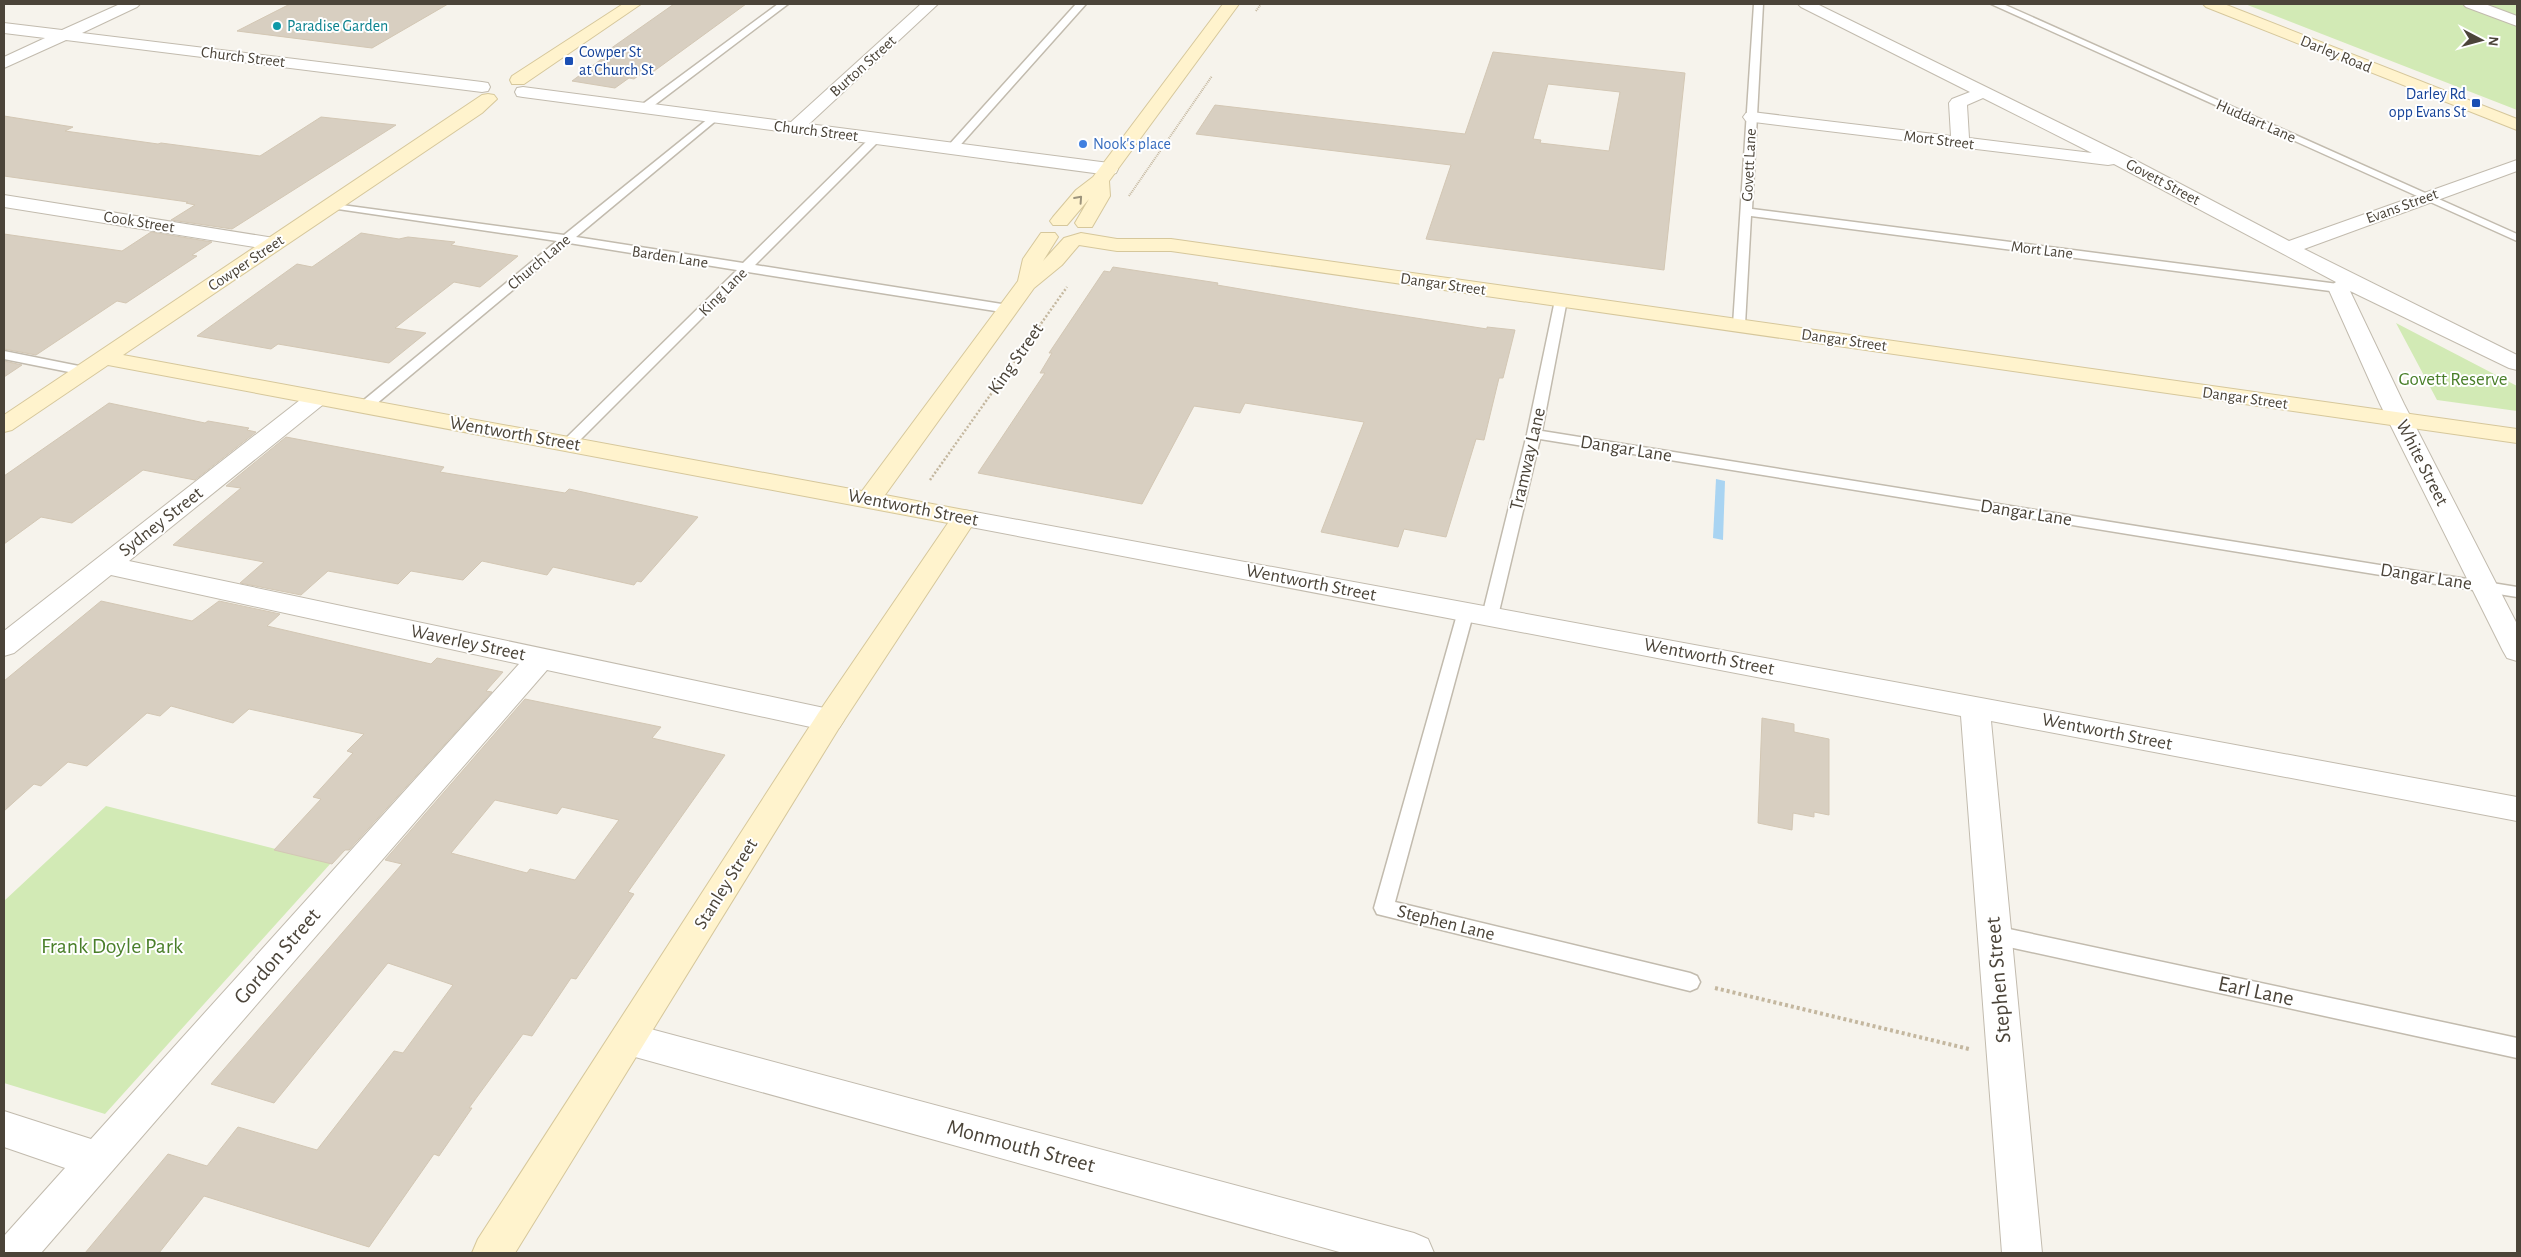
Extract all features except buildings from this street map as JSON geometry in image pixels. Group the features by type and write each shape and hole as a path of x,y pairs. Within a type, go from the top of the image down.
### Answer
{"street":[{"path":"4,63 132,4"},
{"path":"495,96 511,83 633,4"},
{"name":"Burton Street","path":"795,128 930,4"},
{"name":"King Street","path":"1027,284 1033,259 1048,237 1046,230 1060,221 1083,194 1105,175 1231,4"},
{"name":"Govett Street","path":"1806,4 2127,163 2287,248 2345,285 2517,362"},
{"name":"Darley Road","path":"2211,4 2517,125"},
{"path":"2471,4 2517,21"},
{"name":"Church Street","path":"4,28 65,34 495,96"},
{"path":"495,96 511,83"},
{"name":"Church Street","path":"511,83 644,108 952,148 1105,175"},
{"path":"1960,143 1958,103 1983,92"},
{"name":"Cowper Street","path":"4,425 495,96"},
{"name":"Mort Street","path":"1752,117 2127,163"},
{"name":"Evans Street","path":"2287,248 2517,165"},
{"name":"King Street","path":"868,499 1027,284 1055,261 1082,233 1100,196 1105,175"},
{"name":"Cook Street","path":"4,201 274,244"},
{"path":"1048,237 1058,241 1082,233 1074,220 1060,221"},
{"name":"Dangar Street","path":"1082,233 1117,245 1171,245 2517,436"},
{"name":"White Street","path":"2345,285 2400,420 2517,651"},
{"name":"Wentworth Street","path":"104,358 868,499 2517,809"},
{"name":"Sydney Street","path":"4,646 317,398"},
{"name":"Stanley Street","path":"492,1253 829,720 964,518"},
{"name":"Waverley Street","path":"106,565 829,720"},
{"name":"Gordon Street","path":"15,1253 540,659"},
{"name":"Stephen Street","path":"1976,707 2022,1253"},
{"name":"Monmouth Street","path":"628,1039 1414,1253"},
{"path":"4,1129 98,1160"}],"lane":[{"path":"644,108 782,4"},
{"path":"952,148 1080,4"},
{"name":"Govett Lane","path":"1739,325 1758,4"},
{"name":"Huddart Lane","path":"1996,4 2517,238"},
{"name":"Church Lane","path":"364,407 714,117"},
{"name":"King Lane","path":"568,444 875,139"},
{"name":"Barden Lane","path":"331,206 566,239 1008,310"},
{"name":"Mort Lane","path":"1746,212 2345,285"},
{"name":"Tramway Lane","path":"1478,614 1534,434 1560,300"},
{"path":"4,355 84,371"},
{"name":"Dangar Lane","path":"1534,434 2517,592"},
{"name":"Stephen Lane","path":"1478,614 1384,908 1690,982"},
{"name":"Earl Lane","path":"1995,935 2517,1048"}],"path":[{"path":"1256,12 1261,4"},
{"path":"1127,199 1213,74"},
{"name":"King Street","path":"930,480 1070,282"},
{"path":"1690,982 2005,1058"}],"green space":[{"path":"2245,4 2517,4 2517,110"},
{"name":"Govett Reserve","path":"2396,323 2517,386 2517,411 2437,400"},
{"name":"Frank Doyle Park","path":"106,806 331,863 105,1114 4,1083 4,901"}],"water":[{"path":"1716,479 1725,481 1723,540 1713,538"}],"place":[{"name":"Paradise Garden","path":"277,26"},
{"name":"Cowper St at Church St","path":"569,61"},
{"name":"Darley Rd opp Evans St","path":"2476,103"},
{"name":"Nook's place","path":"1083,144"}]}
